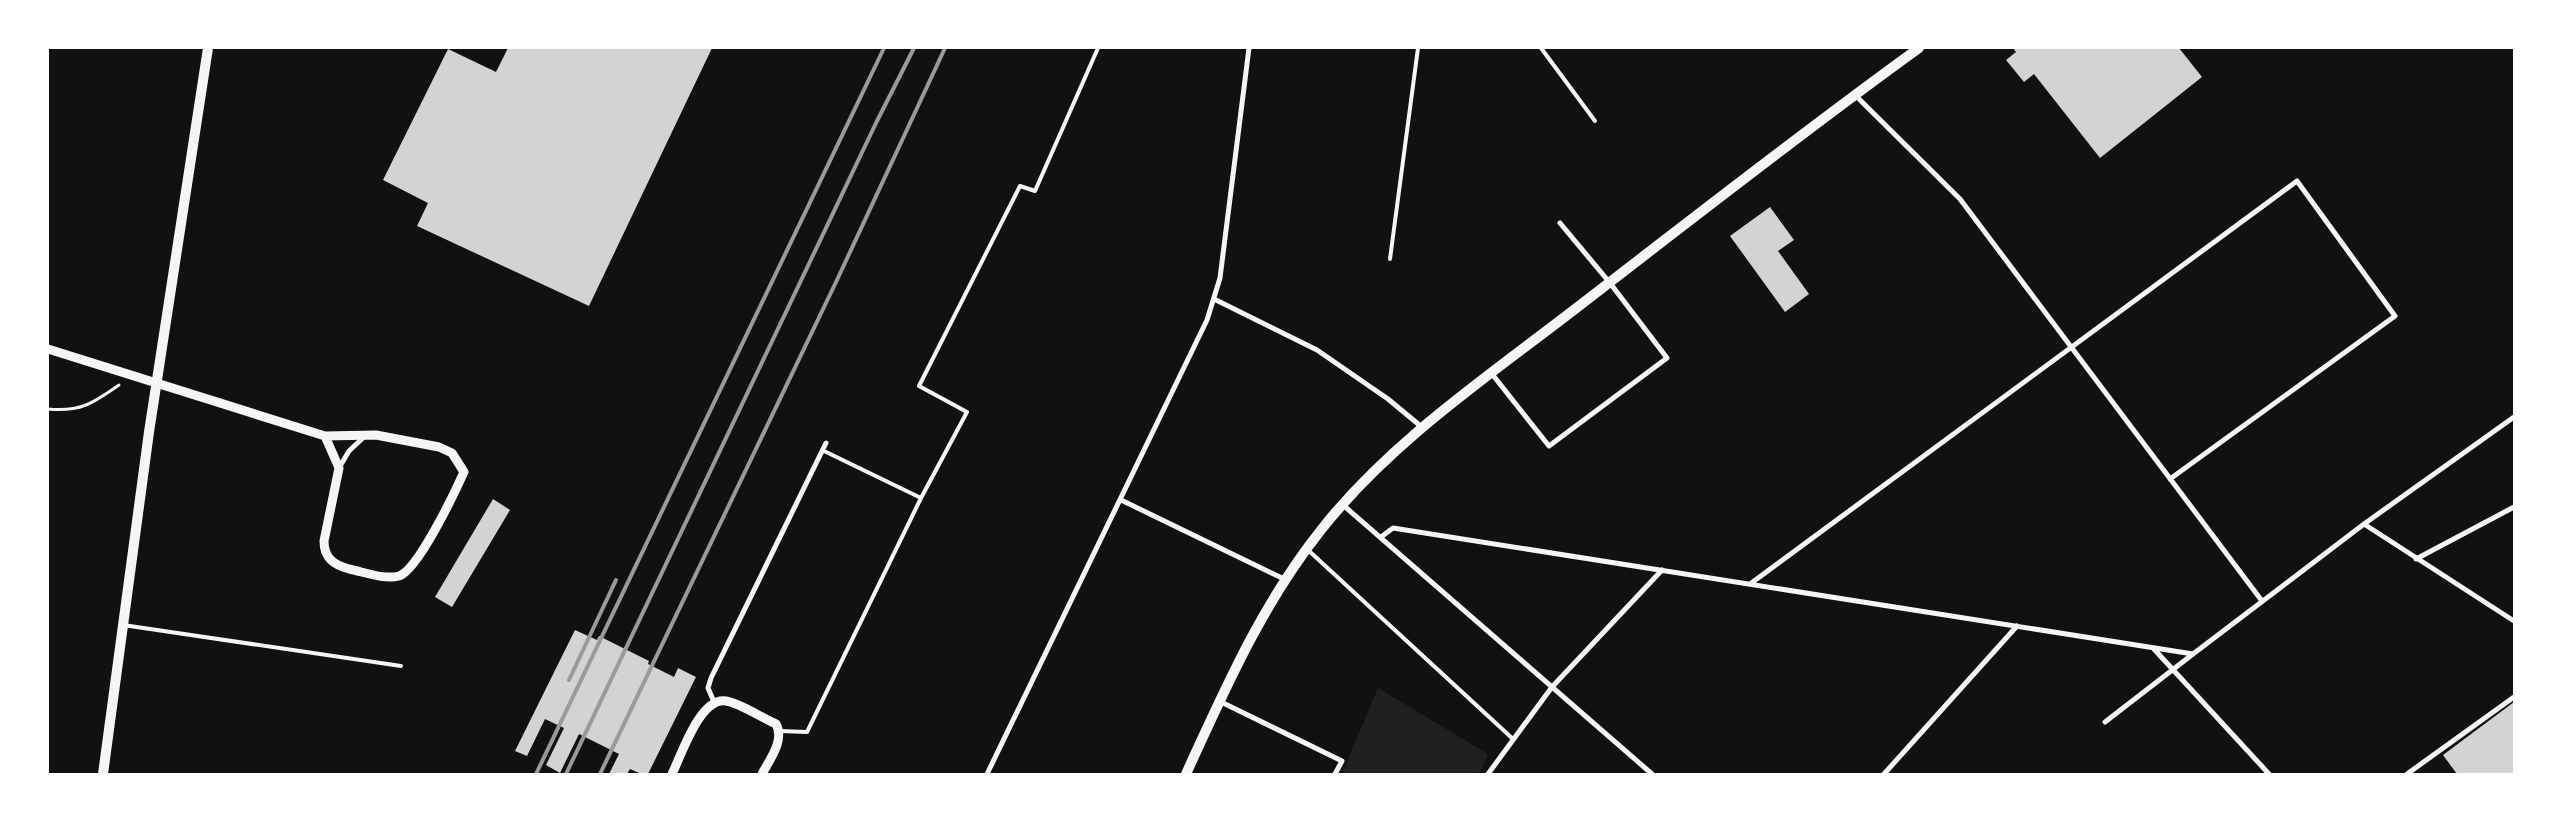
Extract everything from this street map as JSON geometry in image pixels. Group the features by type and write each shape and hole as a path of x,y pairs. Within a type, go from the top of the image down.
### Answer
{"main road":[{"path":"103,774 157,384 208,48"},
{"path":"1186,774 1219,701 1256,628 1284,579 1342,504 1423,428 1854,95 1920,48"}],"street":[{"path":"987,774 1207,320 1220,278 1250,48"},
{"path":"1854,95 1960,198 2262,601"},
{"path":"1750,584 2070,346 2297,181 2395,316 2170,479"},
{"path":"1492,374 1549,446 1667,358 1610,282 1560,223"},
{"path":"1214,299 1317,350 1388,399 1423,428"},
{"path":"48,349 325,436 365,435 376,435 439,447 452,453 464,472 448,506 410,569 398,576 377,576 341,567 330,560 324,550 324,541 339,468 349,451 365,435"},
{"path":"2105,722 2364,524 2514,417"},
{"path":"325,436 339,468"},
{"path":"714,702 708,688 711,678 826,443"},
{"path":"1121,500 1284,579"},
{"path":"1342,504 1652,774"},
{"path":"2416,559 2514,507"},
{"path":"2364,524 2514,621"},
{"path":"1381,537 1394,528 2193,654"},
{"path":"1488,774 1552,687 1662,570"},
{"path":"1884,774 2017,626"},
{"path":"2152,647 2269,774"},
{"path":"2407,774 2514,698"},
{"path":"672,774 702,711 714,702 727,701 776,724 780,731 779,740 762,774"},
{"path":"1219,701 1342,761 1335,774"}],"lane":[{"path":"780,731 807,732 921,498 967,412 920,386 1020,186 1035,191 1098,48"},
{"path":"1390,259 1418,48"},
{"path":"1541,48 1595,121"},
{"path":"822,450 921,498"},
{"path":"1306,549 1513,739"},
{"path":"123,625 401,666"}],"path":[{"path":"48,409 71,411 100,398 131,375"}],"shaded area":[{"path":"1378,688 1488,754 1479,774 1342,774"}],"building":[{"path":"508,48 712,48 589,306 417,226 428,203 383,180 448,49 496,72"},
{"path":"2013,48 2179,48 2202,77 2100,158 2034,74 2024,82 2006,60 2016,52"},
{"path":"1770,207 1794,240 1778,251 1809,294 1785,312 1730,236"},
{"path":"493,499 510,510 452,607 435,597"},
{"path":"575,630 597,640 599,636 649,661 648,664 674,677 678,668 696,677 648,774 641,774 630,769 627,774 609,774 619,754 579,734 560,773 546,765 564,728 545,719 527,756 515,751"},
{"path":"2514,702 2514,774 2457,774 2443,755"}],"railway":[{"path":"536,774 884,48"},
{"path":"566,774 876,123 914,48"},
{"path":"600,774 837,280 945,48"},
{"path":"569,680 616,580"}]}
